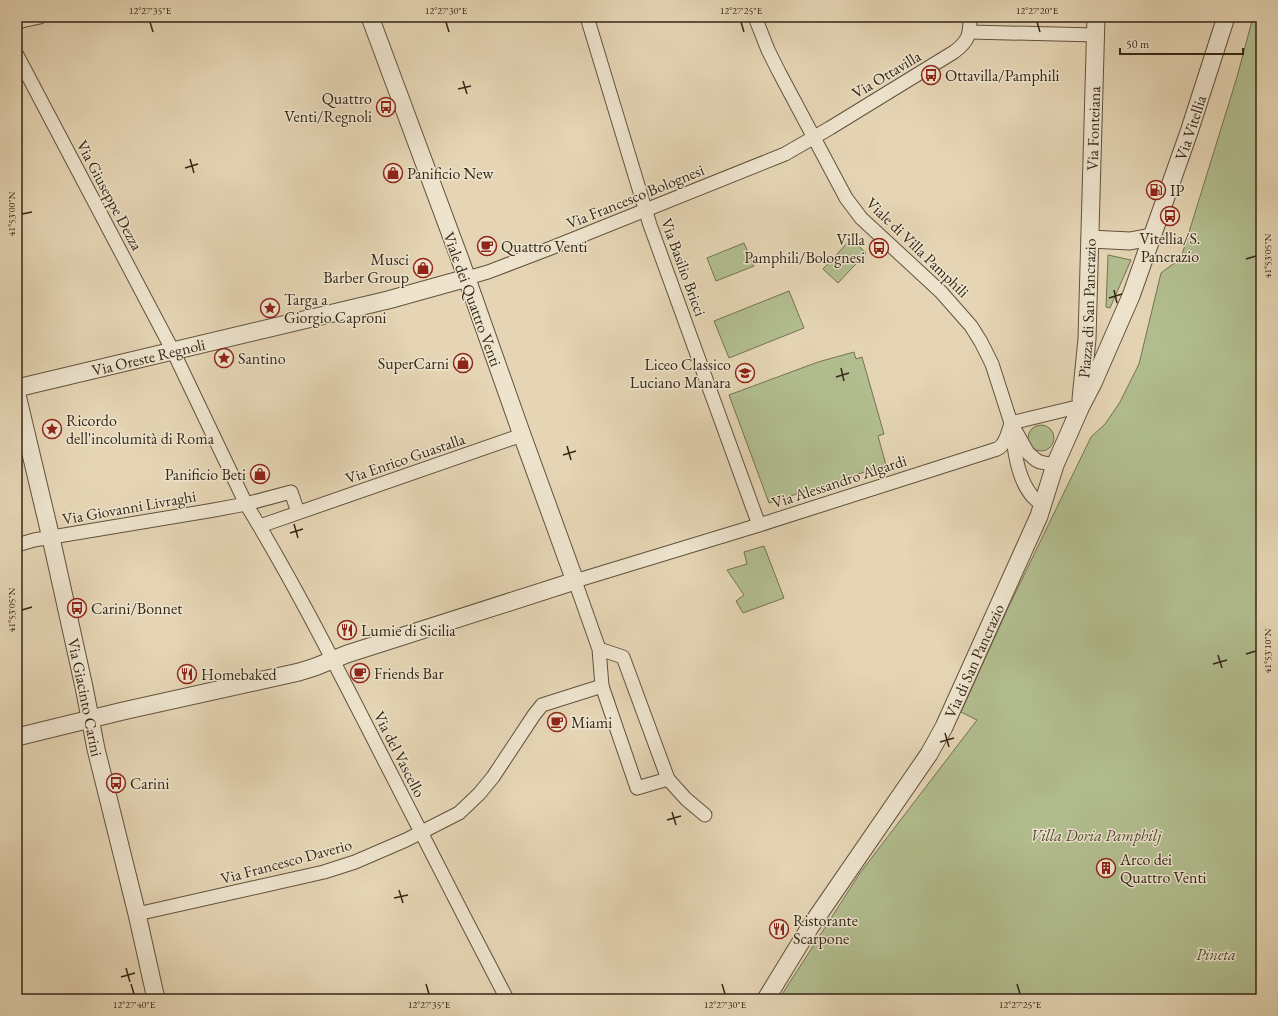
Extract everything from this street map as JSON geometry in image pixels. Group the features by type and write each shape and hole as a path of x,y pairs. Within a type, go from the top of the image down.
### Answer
{"street":[{"path":"17,22 40,17"},
{"name":"Viale dei Quattro Venti","path":"370,17 467,278 575,581"},
{"name":"Via Basilio Bricci","path":"587,17 646,211 759,525"},
{"name":"Viale di Villa Pamphili","path":"755,17 778,72 846,198 861,218 941,292 971,326 992,364 1011,423 1024,446 1033,459 1055,465"},
{"path":"970,17 970,32 1096,35"},
{"name":"Via Fonteiana","path":"1090,239 1096,17"},
{"name":"Via Vitellia","path":"1151,237 1189,132 1226,17"},
{"name":"Via Ottavilla","path":"814,138 954,52 964,44 970,32"},
{"name":"Via Giuseppe Dezza","path":"17,55 174,351"},
{"name":"Via Francesco Bolognesi","path":"467,278 488,272 646,211 785,154 814,138"},
{"name":"Piazza di San Pancrazio","path":"1151,237 1131,296 1093,383 1081,406 1086,339 1090,239 1130,241 1151,237"},
{"name":"Via Oreste Regnoli","path":"17,388 388,300 467,278"},
{"path":"174,351 246,504"},
{"name":"Via Giacinto Carini","path":"17,396 90,719 156,999"},
{"path":"1043,505 1033,498 1024,483 1018,463 1011,423 1081,406"},
{"name":"Via di San Pancrazio","path":"766,999 810,927 936,742 995,615 1043,505 1055,465 1081,406"},
{"name":"Via Alessandro Algardi","path":"575,581 759,525 1000,448 1004,442 1011,423"},
{"name":"Via Enrico Guastalla","path":"260,526 522,435"},
{"name":"Via Giovanni Livraghi","path":"17,545 34,540 246,504 291,492 298,512"},
{"name":"Via del Vascello","path":"246,504 260,526 333,660 507,999"},
{"path":"17,737 299,672 575,581 598,649 602,686 637,788 668,779"},
{"path":"598,649 623,657 668,779 686,799 705,815"},
{"name":"Via Francesco Daverio","path":"137,914 324,872 355,862 421,833 449,819 468,805 483,790 542,705 602,686"}],"green space":[{"name":"Villa Doria Pamphilj","path":"1253,17 1261,17 1261,999 779,999 860,873 977,720 961,712 1008,608 1091,437 1105,424 1120,402 1139,364 1161,273 1181,258 1237,77"},
{"path":"851,239 866,253 838,283 823,269"},
{"path":"744,243 754,266 716,281 707,258"},
{"path":"1108,255 1131,260 1110,308 1106,307"},
{"path":"789,291 804,328 729,358 714,321"},
{"path":"854,352 856,359 862,357 884,434 878,436 886,465 769,503 729,395 818,362"},
{"path":"1041,425 1050,429 1054,438 1050,447 1041,451 1032,447 1028,438 1032,429"},
{"path":"764,546 784,598 743,613 736,601 744,595 727,570 747,564 744,552"}],"place":[{"name":"Ottavilla/Pamphili","path":"931,75"},
{"name":"Quattro Venti/Regnoli","path":"386,107"},
{"name":"Panificio New","path":"393,173"},
{"name":"IP","path":"1156,190"},
{"name":"Vitellia/S. Pancrazio","path":"1170,216"},
{"name":"Quattro Venti","path":"487,246"},
{"name":"Villa Pamphili/Bolognesi","path":"879,248"},
{"name":"Musci Barber Group","path":"423,268"},
{"name":"Targa a Giorgio Caproni","path":"270,308"},
{"name":"Santino","path":"224,358"},
{"name":"SuperCarni","path":"463,363"},
{"name":"Liceo Classico Luciano Manara","path":"745,373"},
{"name":"Ricordo dell'incolumità di Roma","path":"52,429"},
{"name":"Panificio Beti","path":"260,474"},
{"name":"Carini/Bonnet","path":"77,608"},
{"name":"Lumie di Sicilia","path":"347,630"},
{"name":"Friends Bar","path":"360,673"},
{"name":"Homebaked","path":"187,674"},
{"name":"Miami","path":"557,722"},
{"name":"Carini","path":"116,783"},
{"name":"Arco dei Quattro Venti","path":"1106,868"},
{"name":"Ristorante Scarpone","path":"779,929"}],"park label":[{"name":"Pineta","path":"1216,954"}]}
